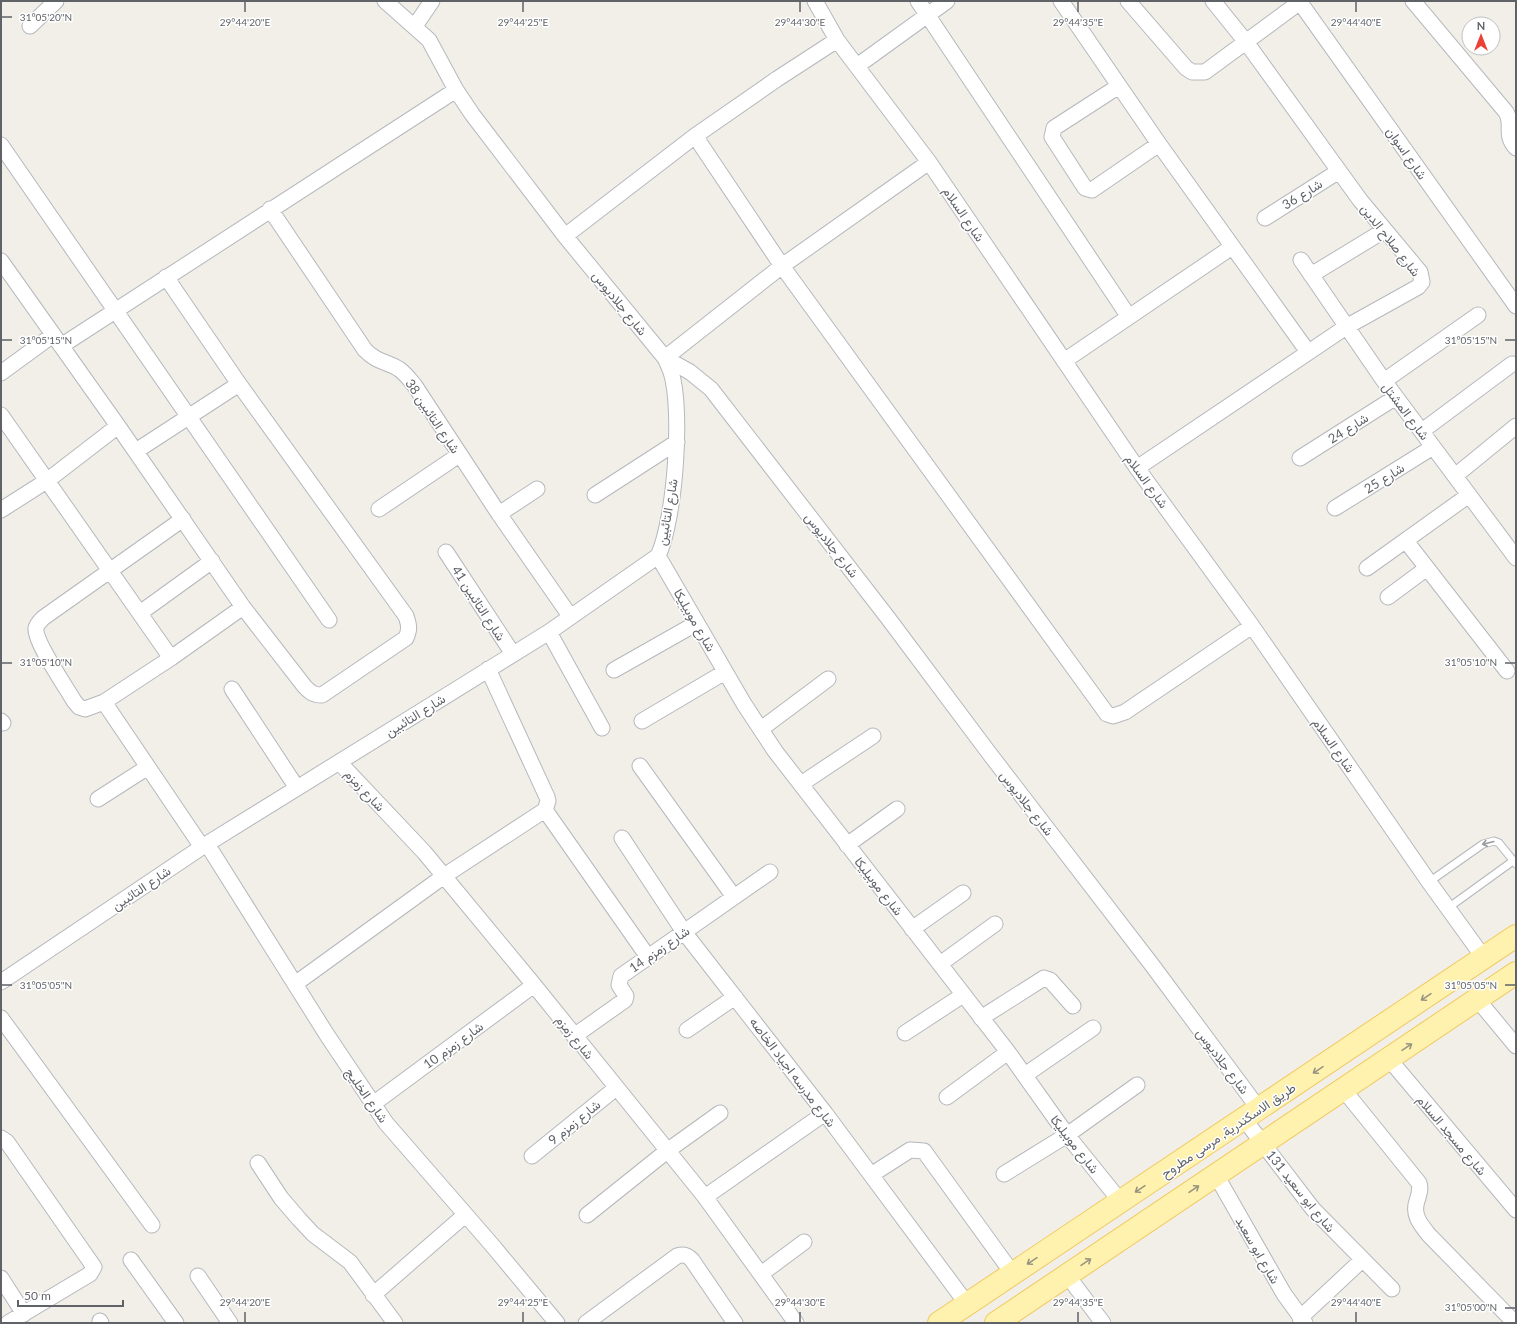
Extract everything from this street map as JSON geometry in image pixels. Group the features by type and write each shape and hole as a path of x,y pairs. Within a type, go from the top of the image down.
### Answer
{"main road":[{"name":"طريق الاسكندرية, مرسى مطروح","path":"939,1323 1516,936"},
{"path":"996,1323 1516,973"},
{"path":"1289,1089 1306,1114"}],"street":[{"path":"30,26 56,1"},
{"name":"شارع جلاديوس","path":"386,1 429,40 456,90 472,114 565,236 665,358 690,372 711,389 1152,965 1252,1114"},
{"path":"415,26 432,1"},
{"name":"شارع السلام","path":"815,1 837,40 929,162 1137,468 1252,626 1429,882 1484,958"},
{"path":"918,1 1129,317"},
{"path":"857,66 946,1"},
{"path":"1061,1 1159,144 1308,352"},
{"path":"1128,1 1181,64 1192,72 1204,72 1299,2"},
{"name":"شارع صلاح الدين","path":"1137,468 1346,327 1418,287 1422,282 1420,272 1339,171 1246,42 1213,1"},
{"path":"1413,1 1512,114 1508,136 1510,142 1516,148"},
{"name":"شارع اسوان","path":"1299,2 1516,306"},
{"path":"565,236 695,136 777,78 837,40"},
{"path":"1119,86 1054,128 1051,132 1052,137 1085,188 1092,190 1159,144"},
{"path":"1,372 114,310 456,90"},
{"path":"695,136 782,266 1107,714 1113,716 1125,712 1252,626"},
{"path":"1,145 329,620"},
{"path":"665,358 782,266 929,162"},
{"name":"شارع 36","path":"1264,218 1339,171"},
{"name":"شارع التائبين 38","path":"270,209 365,350 379,362 398,368 406,375 499,514 570,616"},
{"path":"1311,275 1385,230"},
{"path":"1064,361 1232,247"},
{"name":"شارع المشتل","path":"1301,260 1384,381 1516,558"},
{"path":"1,261 136,451 243,607 310,693 316,695 329,691 406,638 409,631 409,625 406,616 239,384 166,277"},
{"path":"1384,381 1478,315"},
{"name":"شارع التائبين","path":"1,982 205,845 549,632 658,556 663,545 668,521 677,442 674,388 671,372 665,358"},
{"path":"1422,431 1512,364"},
{"path":"136,451 239,384"},
{"name":"شارع 24","path":"1300,458 1396,397"},
{"path":"1,415 48,480 171,658"},
{"path":"1,510 48,480 118,426"},
{"path":"1455,476 1516,426"},
{"path":"596,495 677,442"},
{"name":"شارع 25","path":"1335,508 1433,447"},
{"path":"379,509 459,455"},
{"path":"499,514 537,488"},
{"path":"1368,568 1469,495"},
{"path":"183,519 110,569 37,624 36,630 40,644 79,707 85,709 104,702 171,658 243,607"},
{"path":"1406,540 1507,671"},
{"name":"شارع التائبين 41","path":"446,552 512,654"},
{"name":"شارع موبيليكا","path":"658,556 725,672 761,729 847,845 1008,1052 1067,1135 1121,1202"},
{"path":"140,612 212,561"},
{"path":"1388,597 1427,568"},
{"path":"614,670 697,623"},
{"path":"549,632 602,728"},
{"path":"295,984 444,876 545,810 548,801 547,797 488,669"},
{"path":"642,720 725,672"},
{"path":"761,729 828,679"},
{"path":"232,689 297,788"},
{"name":"شارع الخليج","path":"104,702 148,768 205,845 327,1036 386,1123 519,1276 557,1323"},
{"path":"801,784 873,736"},
{"name":"شارع زمزم","path":"339,762 424,852 534,985 705,1197 796,1323"},
{"path":"640,766 734,897"},
{"path":"98,799 148,768"},
{"path":"545,810 648,957"},
{"path":"847,845 897,810"},
{"name":"شارع مدرسه اجياد الخاصه","path":"622,838 684,932 825,1113 967,1304"},
{"name":"شارع زمزم 14","path":"574,1036 624,1002 626,996 619,982 622,976 770,872"},
{"path":"912,929 963,893"},
{"path":"940,964 995,924"},
{"path":"982,1018 1044,978 1053,982 1073,1006"},
{"name":"شارع زمزم 10","path":"373,1104 534,985"},
{"path":"905,1033 964,995"},
{"path":"687,1030 735,997"},
{"path":"1477,999 1516,1046"},
{"path":"1,1018 152,1225"},
{"path":"1025,1075 1093,1028"},
{"path":"948,1097 1008,1052"},
{"name":"شارع مسجد السلام","path":"1389,1059 1516,1210"},
{"path":"1004,1174 1067,1135 1137,1085"},
{"name":"شارع زمزم 9","path":"532,1156 616,1088"},
{"path":"1343,1089 1419,1182 1420,1193 1415,1210 1418,1221 1429,1235 1515,1323"},
{"path":"587,1215 667,1151 720,1113"},
{"path":"705,1197 825,1113"},
{"name":"شارع ابو سعيد 131","path":"1252,1114 1263,1144 1313,1209 1392,1289"},
{"path":"1,1138 7,1142 94,1267 90,1274 8,1323"},
{"path":"871,1175 910,1150 924,1151 1013,1274"},
{"path":"258,1163 281,1198 299,1219 313,1234 350,1262 395,1323"},
{"name":"شارع ابو سعيد","path":"1216,1175 1253,1242 1284,1294 1302,1320"},
{"path":"373,1295 465,1215"},
{"path":"761,1274 804,1242"},
{"path":"586,1323 677,1256 682,1255 687,1256 692,1260 734,1323"},
{"path":"130,1260 176,1323"},
{"path":"1302,1320 1362,1260"},
{"path":"1067,1275 1103,1323"},
{"path":"198,1276 230,1323"},
{"path":"1,1278 24,1314"}],"lane":[{"path":"1429,882 1488,842 1499,843 1515,862 1448,908"}]}
